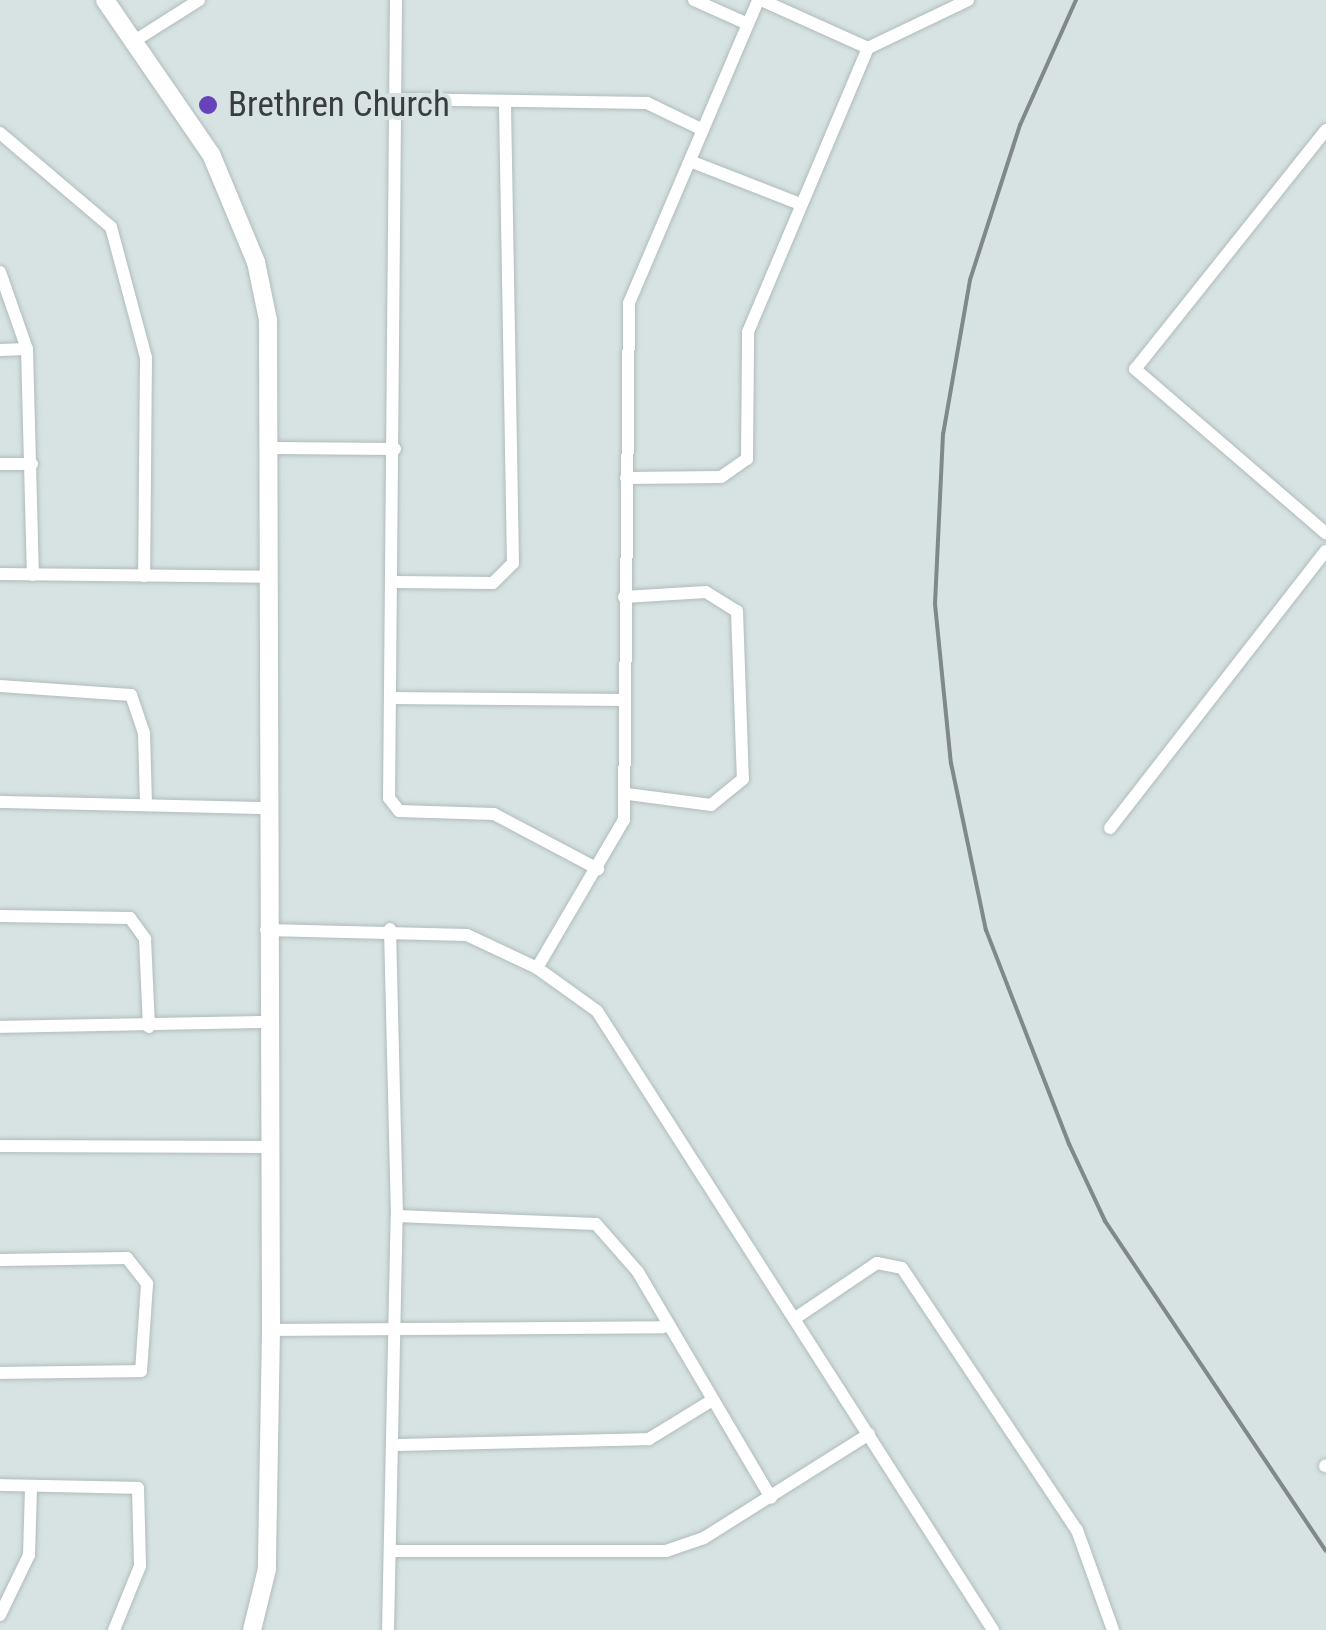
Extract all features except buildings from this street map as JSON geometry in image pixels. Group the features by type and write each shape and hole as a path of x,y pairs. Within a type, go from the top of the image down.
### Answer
{"street":[{"path":"105,0 139,38 211,154 256,262 268,320 273,448 265,808 271,1330 267,1569 252,1630"},
{"path":"139,38 199,0"},
{"path":"396,0 395,810 494,814 598,869"},
{"path":"694,0 748,24"},
{"path":"538,968 598,869 627,794 623,700 628,303 759,0 868,48"},
{"path":"626,478 721,476 747,459 748,332 798,203 868,48 968,0"},
{"path":"394,99 647,103 703,130"},
{"path":"395,582 492,582 512,563 506,101"},
{"path":"1326,130 1135,369 1326,534"},
{"path":"0,133 111,227 146,358 144,576"},
{"path":"690,161 798,203"},
{"path":"0,272 27,349 33,575"},
{"path":"0,350 27,349"},
{"path":"273,448 395,449"},
{"path":"0,464 32,464"},
{"path":"1110,828 1326,551"},
{"path":"0,574 270,577"},
{"path":"624,597 706,592 737,610 743,778 711,806 627,794"},
{"path":"0,686 131,695 144,733 146,804"},
{"path":"394,698 623,700"},
{"path":"0,802 265,808"},
{"path":"0,916 130,918 144,940 149,1027"},
{"path":"266,930 390,929 467,935 538,968 597,1011 993,1630"},
{"path":"388,1630 395,1551 397,1216 390,929"},
{"path":"0,1027 268,1022"},
{"path":"0,1146 269,1146"},
{"path":"397,1216 584,1216 633,1266 663,1326 771,1498"},
{"path":"0,1260 127,1258 147,1284 145,1357 135,1374 0,1374"},
{"path":"794,1318 877,1263 902,1268 1078,1530 1113,1630"},
{"path":"271,1330 663,1326"},
{"path":"393,1446 649,1438 710,1401"},
{"path":"395,1551 666,1551 771,1498 869,1434"},
{"path":"0,1485 138,1488 140,1566 114,1630"},
{"path":"0,1615 29,1555 30,1486"}],"railway":[{"path":"1076,0 1020,125 970,280 943,434 935,604 951,763 986,930 1069,1144 1105,1221 1326,1551"}],"place":[{"name":"Brethren Church","path":"208,105"}]}
